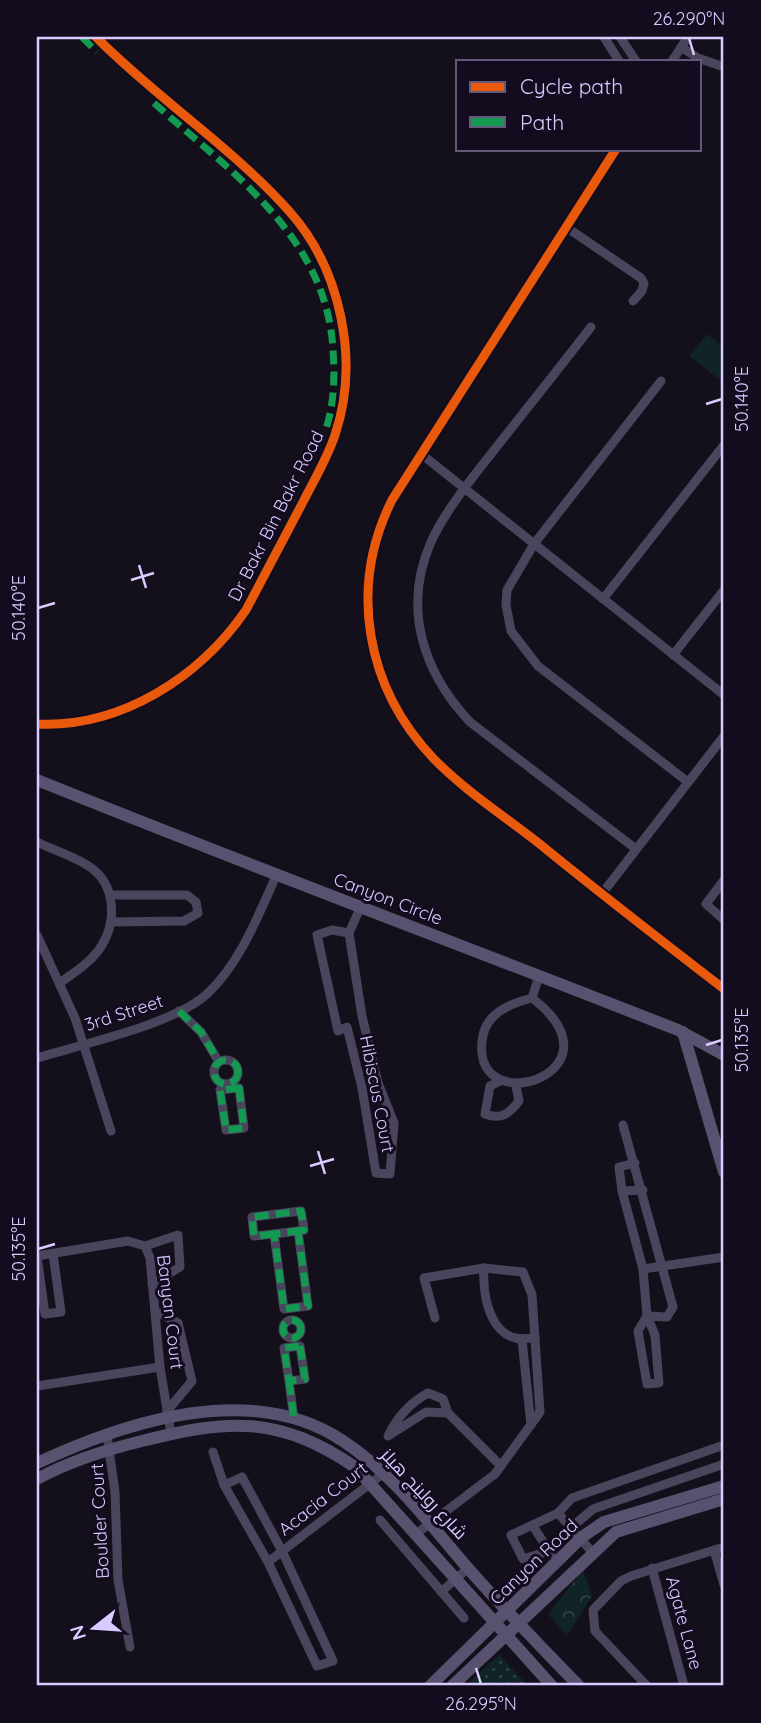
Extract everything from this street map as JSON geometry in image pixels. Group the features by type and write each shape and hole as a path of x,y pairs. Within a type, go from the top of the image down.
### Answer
{"main road":[{"name":"Canyon Circle","path":"37,780 276,876 361,906 683,1032 724,1055"},
{"path":"683,1032 724,1172"},
{"name":"شارع رولينج هيلز","path":"37,1463 107,1435 168,1415 230,1409 294,1419 341,1439 384,1473 518,1624 579,1686"},
{"name":"شارع رولينج هيلز","path":"37,1479 111,1449 171,1434 230,1424 289,1433 335,1454 371,1483 552,1686"},
{"name":"Canyon Road","path":"452,1686 616,1532 703,1499 724,1486"},
{"name":"Canyon Road","path":"430,1686 496,1623 577,1532 604,1522 703,1499 724,1499"}],"street":[{"name":"Dr Bakr Bin Bakr Road","path":"37,724 99,717 148,699 195,667 231,633 246,610 329,452 341,415 346,375 345,347 334,291 302,226 273,195 96,37"},
{"path":"604,37 618,60"},
{"path":"620,37 635,60"},
{"path":"673,60 688,37"},
{"path":"681,47 698,58 724,67"},
{"path":"615,150 420,453 378,529 369,573 369,638 388,695 404,724 435,760 601,895 724,989"},
{"path":"566,227 641,278 644,283 642,291 633,301"},
{"path":"591,327 464,489 432,540 419,574 418,624 427,656 448,699 470,722 636,849"},
{"path":"661,381 534,544 507,590 506,605 511,631 538,666 688,782"},
{"path":"603,599 724,446"},
{"path":"420,453 724,695"},
{"path":"673,654 724,590"},
{"path":"601,895 724,736"},
{"path":"37,842 87,865 102,878 111,895 111,922 100,949 87,964 61,982"},
{"name":"3rd Street","path":"37,1058 179,1011 207,994 230,968 276,876"},
{"path":"724,880 706,904 724,920"},
{"path":"111,895 187,895 196,902 198,913 184,921 111,922"},
{"path":"349,933 361,906"},
{"name":"Hibiscus Court","path":"332,930 349,933 365,1029 378,1083 394,1123 390,1174 376,1173 347,1027 338,1031 317,935 332,930"},
{"path":"37,934 61,982 111,1131"},
{"path":"532,998 539,975"},
{"path":"516,1086 519,1101 509,1113 495,1118 485,1114 490,1086 484,1058 483,1035 491,1018 513,1003 532,998"},
{"path":"488,1069 500,1081 516,1086 534,1081 551,1071 562,1057 564,1037 558,1021 532,998"},
{"path":"179,1011 201,1032 219,1062"},
{"path":"219,1062 215,1077 221,1083 229,1086 239,1088 244,1128 226,1130 220,1090 229,1086 237,1077 237,1066 231,1060 219,1062"},
{"path":"490,1086 500,1081"},
{"path":"623,1125 674,1307 667,1317 647,1317"},
{"path":"635,1163 619,1167 622,1191 643,1269 647,1317 655,1335 659,1383 647,1384 638,1331 647,1317"},
{"path":"622,1191 643,1190"},
{"path":"301,1211 304,1230 274,1234 254,1236 252,1217 301,1211"},
{"path":"274,1234 284,1309 308,1306 298,1231"},
{"path":"145,1245 178,1235 180,1267 152,1284"},
{"name":"Banyan Court","path":"53,1254 128,1241 145,1245 150,1258 160,1367 171,1434"},
{"path":"53,1254 61,1312 46,1314 37,1256 53,1254"},
{"path":"643,1269 724,1257"},
{"path":"416,1534 495,1474 540,1412 532,1294 523,1272 484,1268 424,1278 435,1318"},
{"path":"484,1268 483,1292 490,1316 506,1335 522,1340 535,1336"},
{"path":"292,1308 292,1320 300,1324 301,1330 284,1348 294,1419"},
{"path":"155,1311 178,1323 192,1381 168,1415"},
{"path":"522,1340 531,1425"},
{"path":"289,1381 305,1379 300,1346 292,1342"},
{"path":"37,1386 160,1367"},
{"path":"448,1413 426,1412 387,1436 395,1421 414,1401 428,1393 443,1399 448,1413 501,1466"},
{"name":"Boulder Court","path":"107,1435 111,1449 118,1580 130,1647"},
{"path":"533,1526 553,1556 523,1559 511,1535 558,1513 572,1498 724,1445"},
{"name":"Acacia Court","path":"214,1452 225,1485 237,1510 268,1562 317,1666 333,1661 282,1551 242,1477 225,1485"},
{"path":"577,1532 593,1509 724,1464"},
{"name":"Acacia Court","path":"268,1562 384,1473"},
{"path":"692,1474 703,1499"},
{"path":"237,1510 256,1501"},
{"path":"558,1513 593,1553"},
{"path":"380,1520 464,1618"},
{"path":"647,1686 602,1639 592,1620 593,1610 621,1581 652,1568 724,1547"},
{"path":"714,1550 724,1585"},
{"path":"441,1592 468,1568"},
{"name":"Agate Lane","path":"652,1568 684,1686"}],"green space":[{"path":"707,334 724,347 724,383 689,356"},
{"path":"583,1570 592,1596 567,1636 548,1614"},
{"path":"499,1654 528,1686 465,1686 498,1656"}],"marked path":[{"path":"82,37 97,52"},
{"path":"154,103 214,155 270,210 294,240 313,273 327,310 333,350 333,390 326,429"},
{"path":"179,1011 201,1032 219,1062"},
{"path":"226,1060 235,1063 238,1072 235,1081 226,1084 217,1081 214,1072 217,1063 226,1060"},
{"path":"239,1088 244,1128 226,1130 220,1090 239,1088"},
{"path":"274,1234 254,1236 252,1217 301,1211 304,1230 298,1231"},
{"path":"298,1231 308,1306 284,1309 274,1234 298,1231"},
{"path":"292,1320 298,1323 301,1329 298,1335 292,1338 286,1335 283,1329 286,1323 292,1320"},
{"path":"300,1346 305,1379 289,1381 284,1348 300,1346"},
{"path":"289,1381 294,1419"}],"cycle path":[{"path":"37,724 68,723 99,717 156,694 206,657 227,634 246,610 328,452 342,407 346,377 341,317 322,260 307,234 289,211 244,166 143,81 96,37"},
{"path":"615,150 392,500 378,533 370,568 368,602 371,636 379,669 393,701 411,731 434,759 472,793 724,989"}]}
